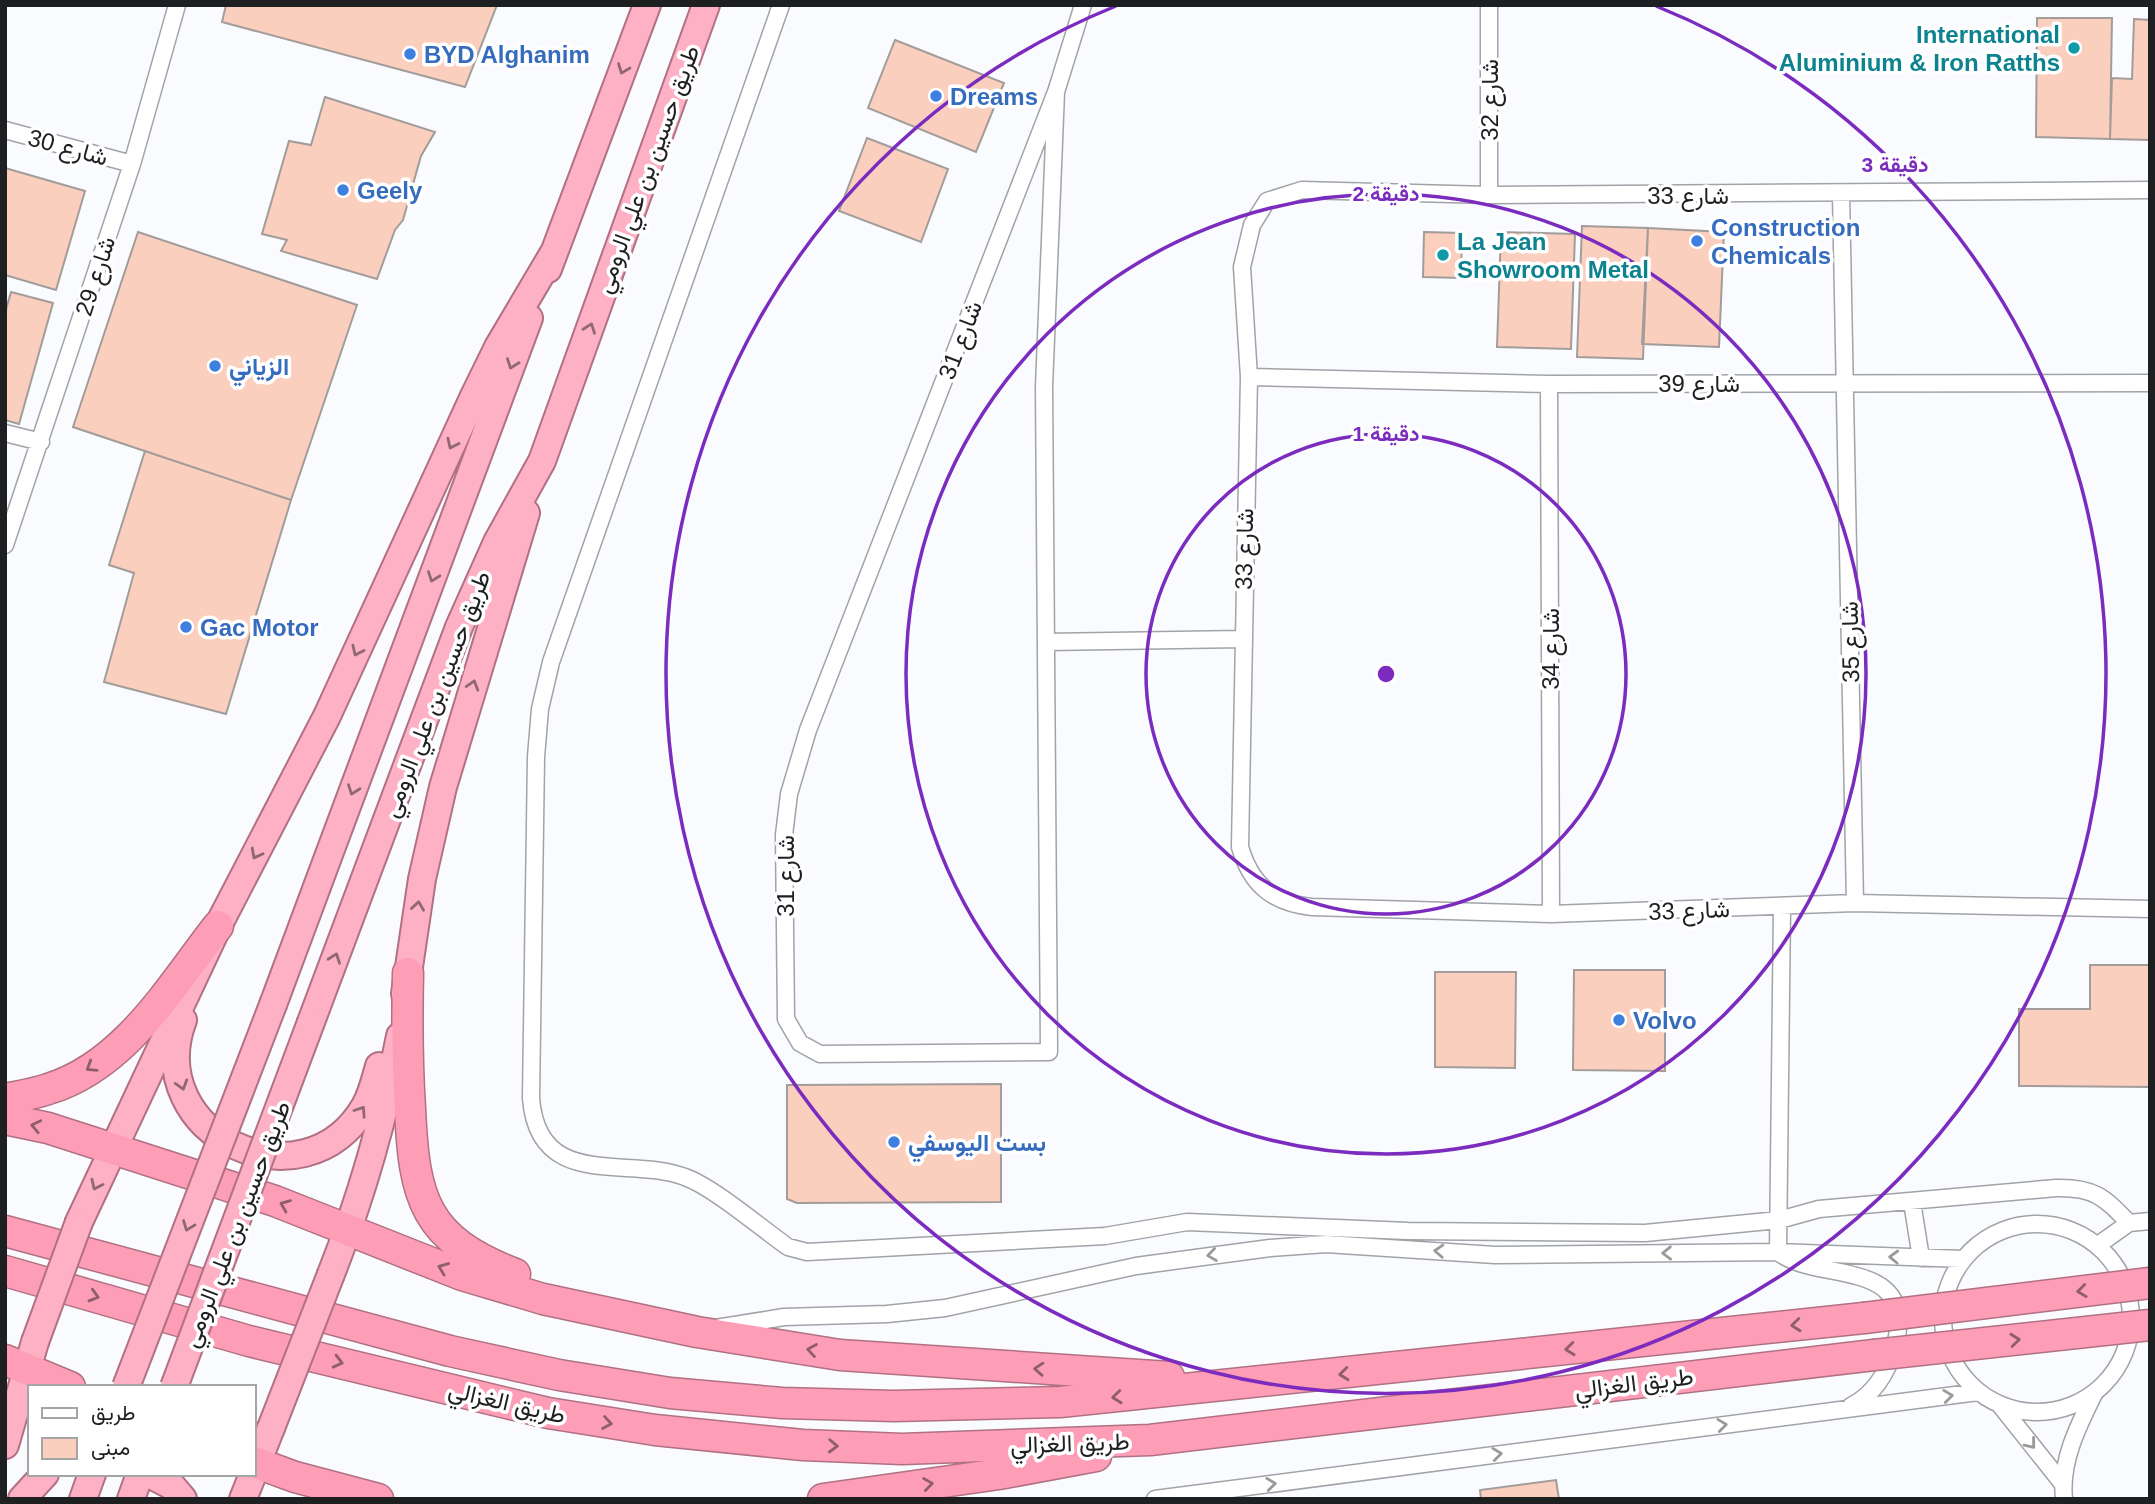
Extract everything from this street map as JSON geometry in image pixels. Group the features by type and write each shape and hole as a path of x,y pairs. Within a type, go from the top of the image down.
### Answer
{"highway":[{"name":"طريق حسين بن علي الرومي","path":"127,1385 274,1002 647,5"},
{"name":"طريق حسين بن علي الرومي","path":"175,1385 459,626 497,542 542,461 706,5"},
{"path":"5,1446 23,1357 113,1148 218,926 327,716 474,396 511,324 553,254"},
{"path":"256,1463 348,1231 374,1153 390,1087 422,880 443,787 542,461"},
{"path":"218,926 180,1030 179,1078 191,1107 211,1132 253,1154 301,1154 330,1141 355,1120 371,1093 408,973"},
{"path":"5,1099 48,1089 67,1081 115,1050 142,1024 218,926"},
{"path":"408,973 408,1075 415,1176 430,1213 456,1243 487,1263 627,1316"},
{"path":"5,1119 113,1148 275,1201 462,1275 543,1299 697,1332 840,1355 1254,1383"},
{"name":"طريق الغزالي","path":"5,1231 450,1351 559,1375 670,1393 782,1403 894,1406 1060,1402 1864,1318 2150,1283"},
{"name":"طريق الغزالي","path":"5,1271 249,1341 548,1413 655,1430 803,1445 902,1449 1150,1440 2150,1325"},
{"path":"23,1357 67,1385"},
{"path":"836,1498 1082,1460 1150,1440"},
{"path":"256,1468 378,1499"},
{"path":"22,1499 43,1476"},
{"path":"83,1499 91,1476"},
{"path":"131,1499 139,1476"},
{"path":"153,1476 172,1486 183,1499"},
{"path":"243,1499 251,1476"}],"street":[{"name":"شارع 29","path":"5,545 132,164 177,5"},
{"path":"781,5 545,686 536,757 531,1098 534,1121 545,1140 562,1155 589,1166 665,1173 689,1178 788,1247 800,1251 1105,1236 1187,1222 1408,1231 1645,1233 1779,1220 1819,1209 2078,1188 2103,1196 2129,1223"},
{"name":"شارع 31","path":"1056,92 1044,387 1049,1052 832,1055 809,1049 792,1034 785,1011 784,835 797,762 1056,92 1083,5"},
{"name":"32 شارع","path":"1489,5 1489,195"},
{"name":"شارع 30","path":"5,130 132,164"},
{"name":"شارع 33","path":"2150,190 1489,195 1302,190 1266,201 1252,225 1242,267 1248,377 1240,847 1246,867 1257,884 1273,897 1292,905 1312,907 1551,914 1854,903 2150,909"},
{"name":"شارع 35","path":"1841,194 1854,903"},
{"name":"شارع 39","path":"1248,377 1549,384 2150,383"},
{"name":"شارع 34","path":"1549,384 1551,914"},
{"path":"5,433 41,442"},
{"path":"1046,642 1242,639"},
{"path":"1778,1252 1782,907"},
{"path":"1912,1202 1921,1258"},
{"path":"2098,1245 2129,1223 2150,1221"},
{"path":"2063,1491 2077,1428 2094,1394 2120,1364 2128,1344 2132,1322 2131,1300 2124,1279 2113,1260 2098,1245 2077,1231 2052,1224 2027,1223 2002,1229 1980,1242 1962,1259 1950,1281 1943,1304 1943,1329 1955,1364 1978,1392 2000,1405 2024,1412 2048,1412 2072,1406 2094,1394"},
{"path":"697,1332 784,1317 887,1314 945,1308 1136,1266 1270,1248 1326,1244 1495,1255 1778,1252 1962,1259"},
{"path":"1778,1252 1794,1262 1861,1275 1888,1295 1897,1313 1898,1333 1886,1372 1867,1395 1843,1409"},
{"path":"1157,1499 1978,1392"},
{"path":"2000,1405 2063,1491"}],"building":[{"name":"BYD Alghanim","path":"226,5 497,5 465,87 222,22"},
{"name":"International Aluminium & Iron Ratths","path":"2037,18 2112,18 2110,139 2036,137"},
{"path":"2134,19 2150,20 2150,140 2110,139 2112,78 2132,79"},
{"name":"Dreams","path":"895,40 1004,83 976,152 868,108"},
{"name":"Geely","path":"325,97 435,132 421,156 403,220 395,230 377,279 281,251 287,240 262,234 289,141 311,145"},
{"path":"867,138 948,169 921,242 839,211"},
{"path":"5,168 85,191 56,290 5,275"},
{"path":"1582,226 1648,228 1643,359 1577,357"},
{"path":"1648,228 1724,232 1719,347 1642,344"},
{"name":"الزياني","path":"138,232 357,305 291,500 73,427"},
{"name":"La Jean Showroom Metal","path":"1424,232 1462,233 1461,278 1423,277"},
{"path":"1501,232 1575,234 1571,349 1497,347"},
{"path":"11,292 53,303 19,424 5,420 5,313"},
{"name":"Gac Motor","path":"145,451 291,500 226,714 104,682 134,573 109,565"},
{"path":"2090,965 2150,965 2150,1087 2019,1086 2019,1009 2090,1009"},
{"name":"Volvo","path":"1574,970 1665,970 1665,1071 1573,1070"},
{"path":"1435,972 1516,972 1515,1068 1435,1067"},
{"name":"بست اليوسفي","path":"1001,1084 1001,1202 797,1203 787,1199 787,1085"},
{"path":"1556,1480 1559,1499 1481,1499 1480,1490"}],"place":[{"name":"International Aluminium & Iron Ratths","path":"2074,48"},
{"name":"BYD Alghanim","path":"410,54"},
{"name":"Dreams","path":"936,96"},
{"name":"Geely","path":"343,190"},
{"name":"Construction Chemicals","path":"1697,241"},
{"name":"La Jean Showroom Metal","path":"1443,255"},
{"name":"الزياني","path":"215,366"},
{"name":"Gac Motor","path":"186,627"},
{"name":"Volvo","path":"1619,1020"},
{"name":"بست اليوسفي","path":"894,1142"}]}
